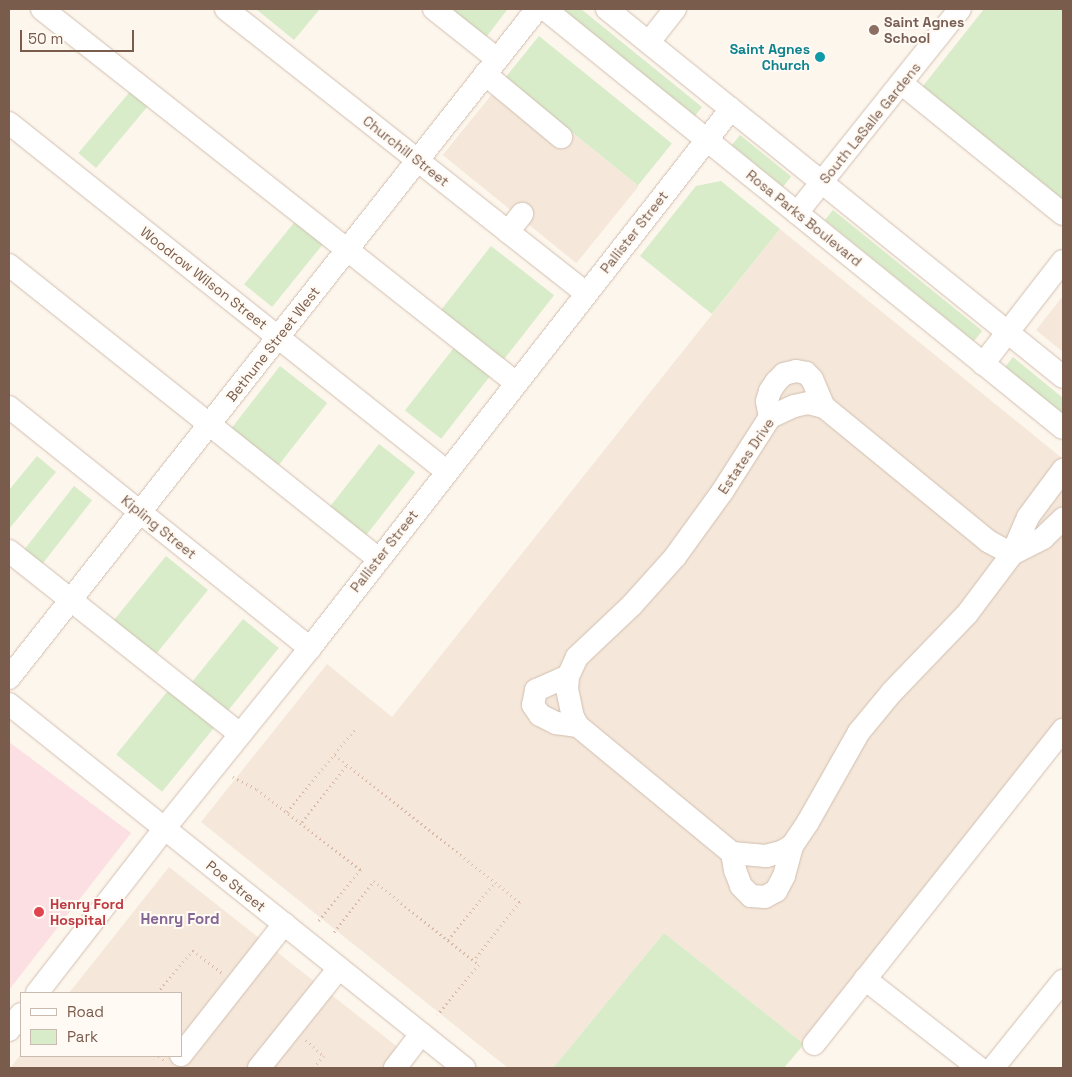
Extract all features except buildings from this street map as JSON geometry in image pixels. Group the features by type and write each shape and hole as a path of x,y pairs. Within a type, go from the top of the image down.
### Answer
{"street":[{"path":"42,9 516,383"},
{"name":"Churchill Street","path":"226,9 586,293"},
{"path":"434,9 561,137"},
{"name":"Bethune Street West","path":"9,678 537,9"},
{"name":"Rosa Parks Boulevard","path":"545,9 1063,428"},
{"path":"607,9 1063,377"},
{"path":"649,42 676,9"},
{"name":"South LaSalle Gardens","path":"798,213 960,9"},
{"path":"901,84 1063,214"},
{"name":"Pallister Street","path":"38,992 164,828 310,648 378,558 731,109"},
{"name":"Woodrow Wilson Street","path":"9,123 446,471"},
{"path":"508,232 522,214"},
{"path":"984,364 1063,261"},
{"path":"9,265 378,558"},
{"path":"770,417 767,401 770,391 776,382 784,374 796,371 806,372 812,379 824,407 988,541 1012,554"},
{"name":"Estates Drive","path":"732,853 578,726 569,706 568,676 577,657 584,649 632,605 675,557 722,492 770,417 794,406 808,403 824,407"},
{"name":"Kipling Street","path":"9,407 310,648"},
{"path":"792,846 766,856 732,853 735,870 741,886 751,896 765,897 776,891 792,846 859,732 892,692 968,614 1012,554 1028,517 1063,470"},
{"path":"1012,554 1043,538 1063,519"},
{"path":"9,551 240,734"},
{"name":"Estates Drive","path":"568,676 536,690 533,705 540,715 556,723 578,726"},
{"name":"Poe Street","path":"9,704 464,1068"},
{"path":"814,1044 1063,730"},
{"path":"182,1054 284,924"},
{"path":"259,1068 339,968"},
{"path":"865,979 978,1068"},
{"path":"993,1068 1063,981"},
{"path":"9,1003 20,1012"},
{"path":"9,1030 20,1014"},
{"path":"395,1068 421,1034"},
{"path":"179,1057 177,1060 188,1068"}],"path":[{"path":"288,812 354,730"},
{"path":"334,755 520,902 474,961"},
{"path":"302,822 347,765"},
{"path":"234,777 257,789 302,822 360,870 319,920"},
{"path":"334,932 374,881 448,940 479,965 438,1015"},
{"path":"448,940 495,882"},
{"path":"158,992 193,950 227,978"}],"shaded area":[{"path":"505,78 639,186 576,263 443,155"},
{"path":"780,229 1063,459 1063,719 804,1044 664,933 553,1068 508,1068 201,822 327,664 392,717"},
{"path":"1063,296 1063,352 1036,330"},
{"name":"Henry Ford Hospital","path":"9,742 131,833 9,990"},
{"path":"169,867 399,1048 383,1068 10,1068 20,1055 20,1057 182,1057 182,992 70,992"}],"green space":[{"path":"256,9 320,9 294,40"},
{"path":"444,9 506,9 507,10 484,40"},
{"path":"562,9 581,9 702,107 694,117"},
{"path":"984,9 1063,9 1063,205 919,91"},
{"path":"539,36 672,144 638,186 505,78"},
{"path":"133,88 151,103 96,168 78,153"},
{"path":"740,135 791,177 783,187 732,145"},
{"path":"721,181 780,229 712,314 640,256 696,186"},
{"path":"833,210 982,331 974,341 825,220"},
{"path":"297,219 325,242 272,307 244,284"},
{"path":"491,246 554,295 502,362 439,313"},
{"path":"456,345 492,373 441,439 405,410"},
{"path":"1013,357 1063,398 1063,414 1005,367"},
{"path":"280,366 327,403 276,468 229,431"},
{"path":"379,444 415,472 363,539 327,511"},
{"path":"37,456 56,472 9,529 9,490"},
{"path":"74,486 92,500 40,567 22,553"},
{"path":"166,556 208,590 154,657 112,623"},
{"path":"243,619 279,648 225,714 190,685"},
{"path":"171,687 217,724 162,792 116,755"},
{"path":"664,933 804,1044 784,1068 553,1068"}],"place":[{"name":"Saint Agnes School","path":"874,30"},
{"name":"Saint Agnes Church","path":"820,57"},
{"name":"Henry Ford Hospital","path":"39,912"}],"district":[{"name":"Henry Ford","path":"180,919"}]}
